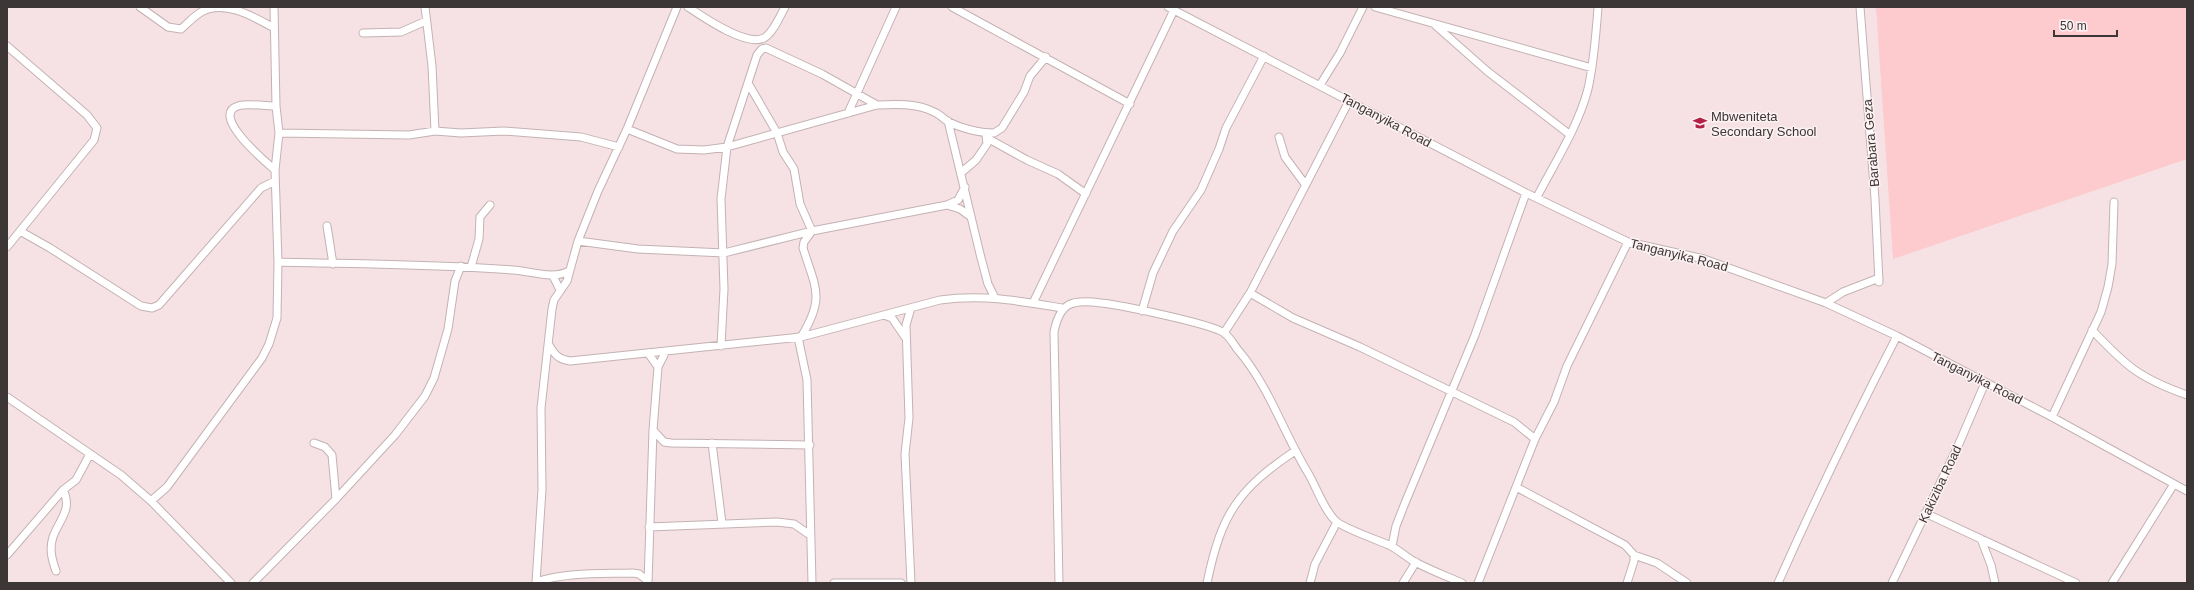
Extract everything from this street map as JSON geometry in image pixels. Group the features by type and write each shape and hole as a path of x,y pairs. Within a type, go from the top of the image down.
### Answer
{"street":[{"path":"140,7 168,27 181,29 202,11 210,7 230,8 243,12 274,28"},
{"path":"151,502 167,487 262,358 269,344 277,318 278,262 275,170 279,133 276,106 274,7"},
{"path":"425,7 432,66 434,131"},
{"path":"648,582 639,574 632,572 573,574 536,582 542,489 540,408 543,378 549,345 552,309 560,290 567,281 578,241 627,129 677,7"},
{"path":"688,7 713,24 745,38 755,40 764,38 768,35 785,7"},
{"path":"848,113 859,93 896,7"},
{"path":"952,7 1130,104"},
{"path":"1320,85 1340,53 1363,7"},
{"path":"1375,7 1592,68"},
{"path":"1537,197 1581,108 1592,68 1598,7"},
{"name":"Barabara Geza","path":"1826,303 1843,292 1879,280 1875,199 1860,7"},
{"path":"1033,304 1130,104 1171,9"},
{"name":"Tanganyika Road","path":"1171,9 1526,193 1628,242 1704,259 1826,303 1897,336 2052,417 2187,491"},
{"path":"363,32 401,32 426,21"},
{"path":"1434,24 1487,72 1569,134"},
{"path":"7,46 87,115 97,128 94,140 7,246"},
{"path":"721,346 724,253 721,199 727,147 757,55 762,49 766,48 859,93 877,105"},
{"path":"1142,311 1153,273 1173,231 1201,190 1220,149 1226,128 1264,56"},
{"path":"986,135 994,133 1002,128 1024,92 1030,76 1046,57"},
{"path":"748,83 777,133 783,152 794,169 800,204 812,231"},
{"path":"1224,333 1250,293 1349,101"},
{"path":"627,129 677,149 704,150 727,147 877,105 921,107 934,112 948,121 986,135 1027,160 1058,174 1086,194"},
{"path":"275,170 240,137 231,122 231,115 232,110 238,106 276,106"},
{"path":"948,121 962,172 971,217 988,284 995,298"},
{"path":"279,133 409,135 434,131 461,133 504,131 581,137 619,147"},
{"path":"962,172 976,160 987,144 986,135"},
{"path":"1279,137 1286,157 1305,184"},
{"path":"20,231 50,248 141,306 152,308 159,305 260,188 275,181"},
{"path":"578,241 638,249 724,253 812,231 947,205 958,200 965,187"},
{"path":"1392,546 1396,526 1475,335 1526,193"},
{"path":"2052,417 2101,312 2108,288 2112,264 2114,202"},
{"path":"471,267 479,239 480,217 490,205"},
{"path":"947,205 960,209 971,217"},
{"path":"327,226 333,264"},
{"path":"812,231 804,242 803,248 816,287 817,299 812,319 799,337 807,380 810,445 810,535 812,583"},
{"path":"1478,583 1535,439 1554,402 1567,366 1628,242"},
{"path":"278,262 461,266 529,271 553,276 563,275 569,271"},
{"path":"253,583 336,500 395,435 425,396 434,378 448,329 455,281 461,266"},
{"path":"553,276 560,290"},
{"path":"1250,293 1293,318 1360,347 1514,422 1535,439"},
{"path":"549,345 556,356 570,361 799,337 911,308 962,297 995,298 1062,308"},
{"path":"1059,583 1054,332 1057,319 1062,308 1069,304 1083,302 1102,302 1196,323 1224,333 1252,366 1264,385 1295,451 1329,512 1337,522 1392,546 1416,562 1462,583"},
{"path":"911,308 906,325 909,418 906,454 911,583"},
{"path":"884,315 892,318 906,338"},
{"path":"2092,330 2121,361 2134,371 2159,385 2187,395"},
{"path":"1778,583 1796,541 1810,515 1854,419 1897,336"},
{"path":"648,582 653,430 658,367 666,351"},
{"path":"648,352 658,367"},
{"name":"Kakiziba Road","path":"1892,583 1985,383"},
{"path":"7,397 121,475 151,502 232,583"},
{"path":"653,430 664,442 810,445"},
{"path":"314,443 325,447 332,455 336,500"},
{"path":"712,443 722,523"},
{"path":"1207,583 1212,557 1225,520 1238,499 1258,478 1295,451"},
{"path":"7,555 63,490 76,480 90,454"},
{"path":"2112,583 2174,484"},
{"path":"1516,487 1625,545 1634,555 1657,563 1687,583"},
{"path":"56,571 51,559 51,545 53,537 67,510 66,496 63,490"},
{"path":"1925,513 2076,583"},
{"path":"649,527 777,522 794,524 810,535"},
{"path":"1310,583 1315,564 1337,522"},
{"path":"1981,539 1991,565 1994,583"},
{"path":"1627,583 1634,562 1634,555"},
{"path":"1403,583 1416,562"},
{"path":"834,583 901,583"}],"shaded area":[{"path":"1876,7 2187,7 2187,159 1893,259"}],"place":[{"name":"Mbweniteta Secondary School","path":"1700,123"}]}
